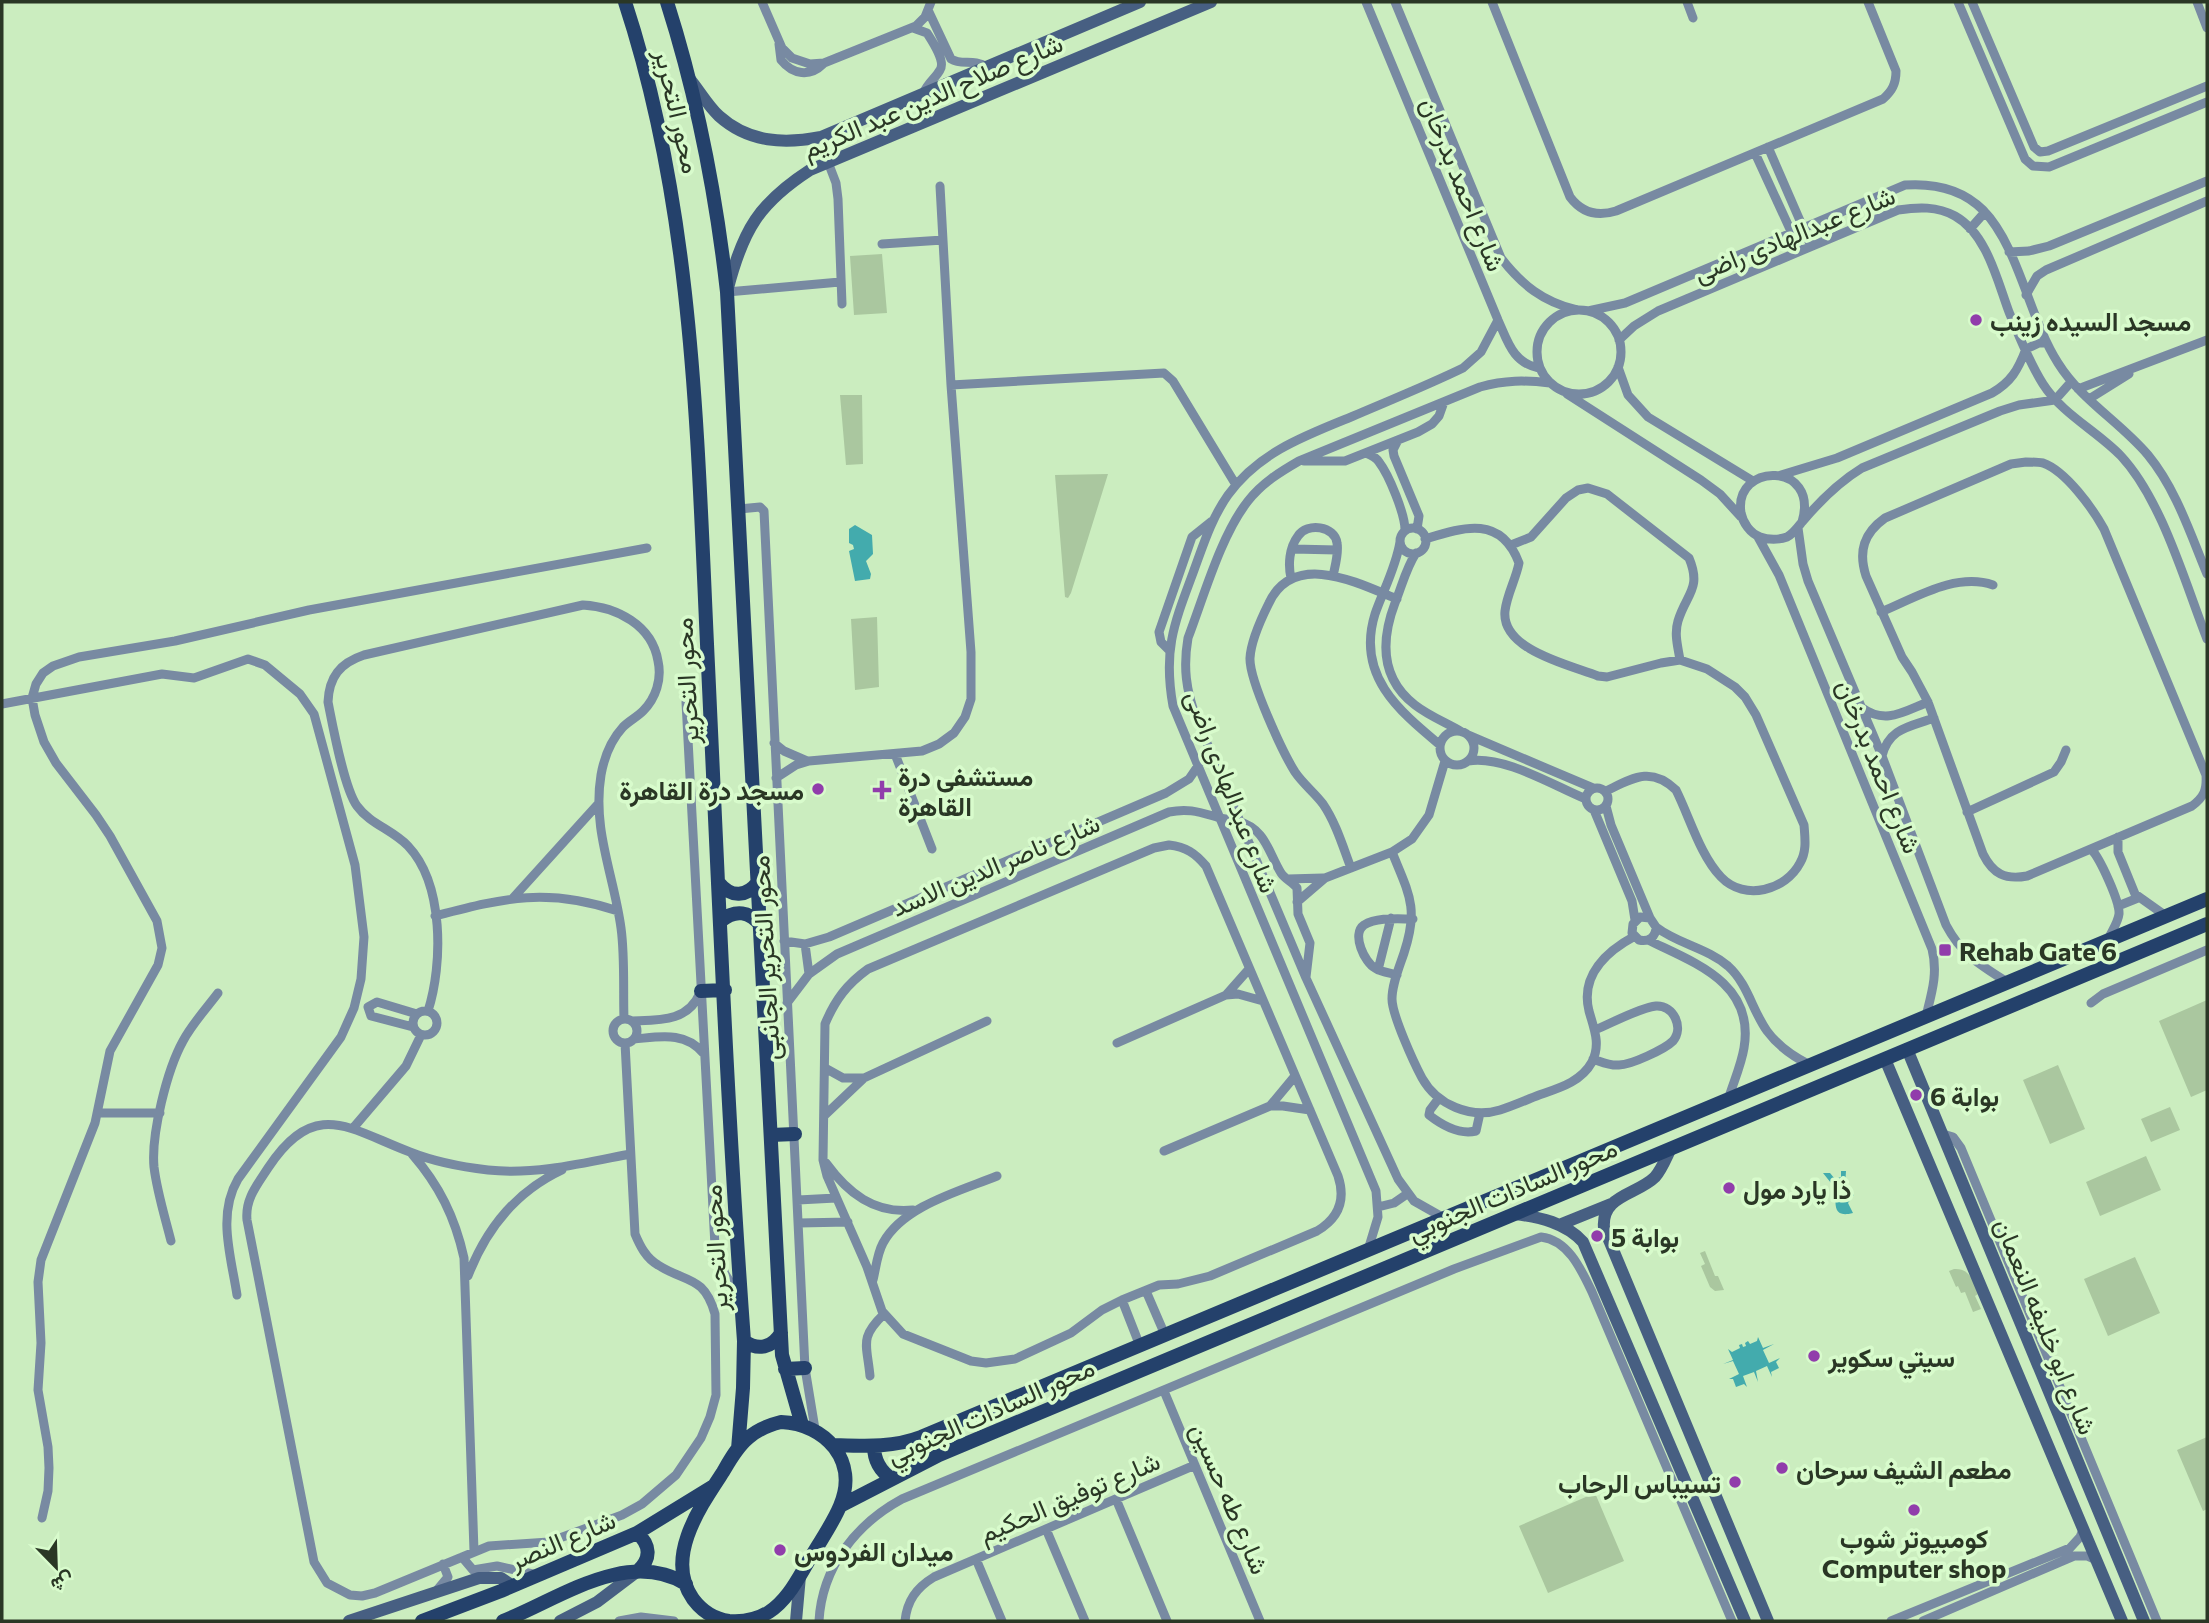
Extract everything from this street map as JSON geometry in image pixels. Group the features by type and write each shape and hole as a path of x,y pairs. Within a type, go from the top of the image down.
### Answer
{"main road":[{"name":"محور التحرير","path":"625,2 649,83 672,190 686,293 701,513 744,1341 738,1449"},
{"name":"محور التحرير","path":"667,2 711,179 727,292 781,1333 785,1369 808,1427"},
{"path":"719,883 731,893 739,895 754,889 758,883"},
{"name":"محور السادات الجنوبي","path":"833,1445 874,1446 912,1441 2207,899"},
{"path":"721,921 727,916 742,913 750,915 761,926"},
{"name":"محور السادات الجنوبي","path":"840,1506 939,1455 2207,924"},
{"path":"701,991 724,990"},
{"path":"771,1135 795,1134"},
{"path":"744,1341 757,1348 765,1347 781,1333"},
{"path":"785,1369 805,1368"},
{"path":"781,1422 808,1427 833,1445 841,1459 845,1492 840,1506 787,1595 768,1613 743,1621 718,1620 700,1608 686,1584 683,1566 688,1535 714,1486 738,1449 757,1431 781,1422"},
{"path":"874,1446 879,1468 892,1479"},
{"name":"شارع النصر","path":"422,1621 538,1576 637,1533 714,1486"},
{"path":"637,1533 648,1548 645,1565 638,1571"},
{"name":"شارع النصر","path":"503,1621 592,1581 638,1571 671,1575 686,1584"}],"street":[{"path":"762,2 786,53 797,61 810,64 824,63 911,28 921,22 929,6"},
{"name":"شارع صلاح الدين عبد الكريم","path":"687,75 719,116 740,131 765,139 791,142 821,137 1140,2"},
{"name":"شارع صلاح الدين عبد الكريم","path":"727,292 736,257 748,230 764,206 785,186 810,170 1194,5 1211,2"},
{"name":"شارع احمد بدرخان","path":"1366,2 1497,320 1520,361 1539,368"},
{"name":"شارع احمد بدرخان","path":"1395,2 1501,258 1517,278 1535,293 1556,305 1577,310"},
{"path":"1492,2 1570,197 1585,211 1595,214 1606,214 1883,99 1891,92 1896,82 1896,71 1868,2"},
{"path":"1687,2 1693,18"},
{"path":"1958,2 2028,163 2044,168 2207,102"},
{"path":"1972,2 2036,150 2048,152 2207,86"},
{"path":"2197,2 2207,27"},
{"path":"923,94 946,61 929,6"},
{"path":"911,28 922,29 927,33 946,61"},
{"path":"946,61 974,61 987,67"},
{"path":"2145,111 2151,125"},
{"path":"2120,122 2126,136"},
{"path":"1768,147 1811,246"},
{"path":"1755,153 1800,251"},
{"path":"828,162 836,183 838,199 842,304"},
{"path":"2009,252 2049,246 2207,181"},
{"name":"شارع عبدالهادى راضى","path":"1588,311 1625,303 1905,185 1923,184 1949,189 1973,201 2003,237 2046,343 2074,386 2134,439 2161,472 2207,574"},
{"path":"776,778 808,761 922,751 939,744 954,733 965,717 971,699 971,652 951,385 940,186"},
{"path":"2026,295 2037,276 2046,270 2207,201"},
{"name":"شارع عبدالهادى راضى","path":"1619,340 1634,326 1658,311 1898,210 1917,207 1937,209 1956,216 1970,229 1993,267 2033,368 2056,400 2104,440 2137,476 2160,518 2207,639"},
{"path":"1970,229 1984,212"},
{"path":"883,244 943,240"},
{"path":"727,292 840,282"},
{"path":"1560,390 1573,394 1594,391 1611,379 1620,358 1619,340 1608,321 1588,311 1577,310 1564,312 1552,319 1543,329 1536,355 1539,368 1550,383 1560,390 1701,480 1720,494 1758,537 1772,540 1787,537 1845,479 1862,468 2000,411 2019,405 2056,400 2074,386 2136,369 2207,340"},
{"name":"شارع عبدالهادى راضى","path":"1368,1250 1376,1226 1376,1191 1173,706 1168,677 1168,650 1174,623 1212,522 1236,485 1252,468 1291,442 1463,368 1481,352 1497,320"},
{"path":"1741,517 1740,503 1744,491 1753,481 1766,475 1779,475 1827,462 1992,393 2005,386 2015,375 2026,349 2046,343"},
{"path":"1618,367 1628,395 1648,417 1753,481"},
{"path":"2089,400 2136,369"},
{"path":"951,385 1164,373 1173,381 1236,485"},
{"name":"شارع عبدالهادى راضى","path":"1444,1218 1407,1194 1398,1179 1306,978 1209,750 1185,684 1185,656 1188,638 1236,519 1263,485 1299,461 1501,381 1522,379 1550,383"},
{"path":"1299,461 1338,463 1398,440 1432,424 1439,416 1444,402"},
{"path":"1398,440 1394,445 1394,456 1419,516 1418,528 1425,539 1423,548 1416,553 1385,634 1388,667 1395,682 1417,706 1465,733 1593,788 1606,791 1609,798 1606,806 1608,818 1656,932 1648,940"},
{"path":"1366,453 1380,463 1403,517 1405,530 1374,617 1371,643 1377,678 1391,701 1440,745"},
{"path":"2026,461 2042,463 2057,471 2089,505 2104,529 2206,775 2207,787 2202,799 2192,806 2091,849 2027,876 2013,878 2000,875 1989,866 1983,854 1928,702 1902,657 1862,564 1866,537 1885,517 2011,464 2026,461"},
{"path":"1779,475 1790,479 1805,499 1805,511 1800,525"},
{"path":"1511,545 1531,537 1566,498 1578,490 1598,489 1607,494 1689,558 1693,568 1694,588 1678,622 1676,633 1680,660"},
{"name":"محور التحرير الجانبى","path":"739,509 760,507 764,511 808,1427"},
{"name":"شارع احمد بدرخان","path":"1800,525 1803,564 1808,581 1882,756 1946,925 1956,944 1969,957 2007,982"},
{"path":"1425,539 1457,530 1482,527 1511,545 1519,563 1505,609 1505,619 1508,630 1528,649 1607,677 1680,660 1707,669 1745,697 1756,715 1804,825 1806,843 1802,861 1791,876 1776,887 1759,891 1740,889 1724,881 1712,867 1676,790 1667,782 1644,776 1606,791"},
{"path":"1292,578 1289,560 1293,549 1300,533 1313,528 1321,528 1335,536 1337,550 1333,576"},
{"path":"1405,530 1418,528"},
{"name":"شارع احمد بدرخان","path":"1758,537 1779,575 1932,949 1936,965 1935,982 1926,1016"},
{"path":"1400,542 1404,550 1416,553"},
{"path":"42,1518 48,1491 49,1468 38,1390 41,1343 38,1271 44,1248 98,1113 110,1051 158,965 162,938 157,921 103,825 49,751 35,715 32,698 36,684 43,673 53,666 72,659 184,639 309,610 647,548"},
{"path":"1293,549 1337,550"},
{"path":"1351,868 1323,804 1298,776 1286,755 1251,668 1251,653 1272,596 1292,578 1310,573 1333,576 1397,599"},
{"path":"1881,612 1958,581 1982,580 1993,584"},
{"path":"428,1011 437,965 435,916 429,883 417,857 397,837 365,815 352,798 328,702 328,690 333,677 351,659 570,607 597,606 623,615 634,622 652,643 657,655 659,675 649,704 622,728 609,749 600,778 603,850 621,930 628,1020 637,1027 630,1041 630,1154 635,1234 640,1247 659,1266 697,1283 712,1303 715,1314 716,1395 710,1417 696,1447 676,1475 642,1504 622,1515 549,1542 501,1544 474,1551 362,1596 350,1595 327,1583 314,1562 246,1211 251,1194 281,1149 309,1129 331,1124 354,1127 436,1161 490,1170 571,1166 630,1154"},
{"path":"2,704 162,674 194,678 248,659 265,665 300,694 314,714 355,865 364,937 362,972 354,1008 341,1037 238,1179 229,1196 226,1224 237,1295"},
{"path":"686,702 715,1246 725,1274 741,1300"},
{"path":"1861,707 1882,717 1894,716 1928,702"},
{"path":"1882,756 1885,745 1899,730 1934,718"},
{"path":"1468,761 1474,751 1472,739 1465,733 1456,731 1446,735 1440,745 1440,751 1446,761 1457,766 1478,760 1500,762 1586,799"},
{"path":"774,743 796,758 808,761"},
{"name":"شارع ناصر الدين الاسد","path":"784,941 805,944 829,937 1166,793 1189,779 1209,750"},
{"path":"1968,812 2054,772 2066,750"},
{"path":"895,754 932,849"},
{"path":"1287,879 1325,878 1392,852 1412,839 1429,815 1446,761"},
{"path":"1593,788 1587,792 1586,799 1588,806 1594,810 1632,901 1635,920 1632,928 1635,936 1643,941 1648,940 1719,977 1735,996 1746,1027 1743,1056 1727,1100"},
{"path":"513,898 599,803"},
{"path":"1594,810 1606,806"},
{"name":"شارع ناصر الدين الاسد","path":"787,1003 809,974 837,954 1169,812 1191,809 1218,818 1240,821"},
{"path":"1240,821 1263,836 1282,874 1297,888 1298,914 1310,943 1306,978"},
{"path":"2118,837 2118,852 2138,898 2166,916"},
{"path":"1169,845 1184,847 1206,866 1263,1001 1342,1188 1342,1202 1329,1225 1210,1276 1178,1284 1159,1285 1122,1300 1102,1310 1071,1333 1001,1363 963,1359 903,1334 884,1314 823,1160 825,1024 841,992 868,969 1154,848 1169,845"},
{"path":"2091,849 2099,860 2118,906 2118,918 2107,941"},
{"path":"1392,852 1409,894 1413,919 1396,975 1392,997 1394,1010 1423,1079 1439,1098 1454,1107 1480,1113 1499,1111 1580,1077 1593,1059 1597,1046 1588,1008 1590,981 1604,957 1614,947 1635,936"},
{"path":"2099,860 2118,852"},
{"path":"1297,902 1325,878"},
{"path":"435,916 513,898 566,898 618,911"},
{"path":"2118,906 2138,898"},
{"path":"1635,920 1645,916 1674,939 1716,957 1738,976 1774,1040 1797,1059 1810,1065"},
{"path":"1396,975 1378,970 1365,957 1359,932 1365,925 1391,918 1413,919"},
{"path":"1378,970 1391,918"},
{"path":"805,944 809,974"},
{"path":"2091,1003 2103,995 2207,950"},
{"path":"1226,995 1249,969"},
{"path":"701,991 690,1009 682,1015 669,1019 617,1022 613,1030 615,1038 630,1041 683,1038 704,1054"},
{"path":"171,1241 155,1168 154,1145 160,1113 178,1050 218,993"},
{"path":"1117,1043 1226,995 1238,994 1263,1001"},
{"path":"1738,1004 1751,999"},
{"path":"421,1035 413,1027 371,1016 368,1007 377,1002 417,1014 428,1011"},
{"path":"1593,1059 1616,1065 1633,1061 1671,1043 1678,1032 1678,1025 1672,1013 1654,1006 1595,1030"},
{"path":"421,1035 432,1033 436,1027 436,1019 428,1011"},
{"path":"413,1027 417,1014"},
{"path":"825,1115 864,1078 987,1021"},
{"path":"1746,1027 1761,1021"},
{"path":"354,1127 406,1066 421,1035"},
{"name":"شارع ابو خليفه النعمان","path":"1911,1048 1942,1133 2144,1621"},
{"name":"شارع ابو خليفه النعمان","path":"1883,1060 1908,1125 1915,1129 1922,1144 2122,1621"},
{"path":"825,1068 843,1079 864,1078"},
{"path":"1270,1107 1296,1076"},
{"path":"1439,1098 1430,1110 1430,1115 1444,1126 1457,1131 1476,1131 1480,1113"},
{"path":"1164,1151 1270,1107 1310,1110"},
{"path":"98,1113 160,1113"},
{"path":"1915,1129 1937,1120"},
{"path":"1922,1144 1942,1133 1953,1136 1961,1148 2157,1621"},
{"path":"1559,1225 1611,1204 1655,1176 1671,1148"},
{"path":"411,1152 440,1190 451,1212 461,1246 466,1281 474,1551"},
{"path":"823,1160 841,1183 857,1197 885,1209 918,1209"},
{"path":"466,1281 484,1239 513,1203 550,1175 571,1166"},
{"path":"888,1234 918,1209 997,1176"},
{"path":"1378,1207 1394,1203 1407,1194"},
{"path":"798,1200 838,1202 857,1197"},
{"path":"1611,1204 1604,1215 1605,1233 1768,1621"},
{"path":"872,1282 881,1246 891,1226 885,1209"},
{"path":"1515,1214 1559,1225 1583,1242 1597,1273 1612,1322 1732,1621"},
{"path":"799,1223 848,1222"},
{"path":"1583,1242 1605,1233"},
{"path":"819,1621 827,1584 842,1552 851,1539 875,1516 902,1499 1454,1269 1541,1237 1555,1241 1577,1264 1612,1322 1745,1621"},
{"path":"860,1250 867,1251 881,1246"},
{"path":"1597,1273 1618,1264"},
{"path":"1146,1291 1165,1335"},
{"path":"1122,1300 1140,1346"},
{"path":"870,1376 866,1336 870,1327 884,1314"},
{"name":"شارع طه حسين","path":"1164,1391 1260,1621"},
{"path":"2051,1453 2071,1445"},
{"name":"شارع توفيق الحكيم","path":"905,1621 910,1600 924,1583 1195,1465"},
{"path":"1116,1499 1167,1621"},
{"path":"1046,1529 1085,1621"},
{"path":"1891,1621 2070,1548 2083,1530"},
{"path":"1923,1621 2074,1556 2087,1556 2096,1560"},
{"path":"462,1557 473,1570 497,1566 538,1576"},
{"path":"976,1559 1002,1621"},
{"path":"433,1593 448,1577 443,1564"},
{"path":"1724,1573 1735,1577 1740,1575 1745,1565"},
{"path":"560,1621 597,1602 638,1571"},
{"path":"796,1621 800,1574"},
{"path":"349,1621 486,1576 501,1578 513,1586"},
{"path":"1734,1597 1738,1586 1750,1585 1755,1589"},
{"path":"619,1621 641,1617 674,1621"}],"green space":[{"path":"882,254 887,313 854,315 850,256"},
{"path":"840,395 862,395 863,464 846,465"},
{"path":"1108,474 1071,593 1068,598 1065,597 1055,475"},
{"path":"877,617 879,687 855,690 851,619"},
{"path":"2207,1000 2207,1090 2191,1097 2159,1021"},
{"path":"2058,1065 2085,1129 2050,1144 2023,1080"},
{"path":"2170,1107 2180,1130 2151,1142 2141,1119"},
{"path":"2146,1156 2161,1190 2100,1216 2086,1182"},
{"path":"1705,1251 1724,1290 1715,1291 1710,1287 1701,1266 1705,1264 1700,1253"},
{"path":"2135,1257 2160,1313 2108,1336 2084,1279"},
{"path":"1949,1271 1964,1271 1970,1276 1981,1309 1973,1312 1965,1292 1961,1293 1958,1286 1956,1287"},
{"path":"2207,1437 2207,1509 2203,1511 2177,1450"},
{"path":"1595,1493 1624,1561 1548,1593 1519,1526"}],"water":[{"path":"855,525 872,535 873,554 866,561 870,579 855,581 849,551 854,549 849,543 849,529"},
{"path":"1841,1171 1846,1171 1845,1186 1854,1195 1848,1203 1853,1213 1838,1211 1835,1188 1823,1173 1830,1173 1835,1179 1841,1177"},
{"path":"1758,1337 1763,1348 1774,1344 1763,1350 1769,1363 1780,1358 1776,1362 1779,1368 1771,1372 1772,1377 1767,1366 1756,1371 1758,1382 1754,1372 1743,1376 1747,1387 1744,1384 1736,1387 1733,1379 1729,1379 1739,1374 1733,1361 1723,1364 1733,1360 1728,1349 1732,1352 1740,1348 1739,1345 1746,1346 1748,1341 1750,1344 1757,1341"}],"place":[{"name":"مسجد السيده زينب","path":"1976,320"},
{"name":"مسجد درة القاهرة","path":"818,789"},
{"name":"مستشفى درة القاهرة","path":"882,790"},
{"name":"Rehab Gate 6","path":"1945,950"},
{"name":"بوابة 6","path":"1916,1095"},
{"name":"ذا يارد مول","path":"1729,1188"},
{"name":"بوابة 5","path":"1597,1236"},
{"name":"سيتي سكوير","path":"1814,1356"},
{"name":"مطعم الشيف سرحان","path":"1782,1468"},
{"name":"تسيباس الرحاب","path":"1735,1482"},
{"name":"كومبيوتر شوب Computer shop","path":"1914,1510"},
{"name":"ميدان الفردوس","path":"780,1550"}]}
